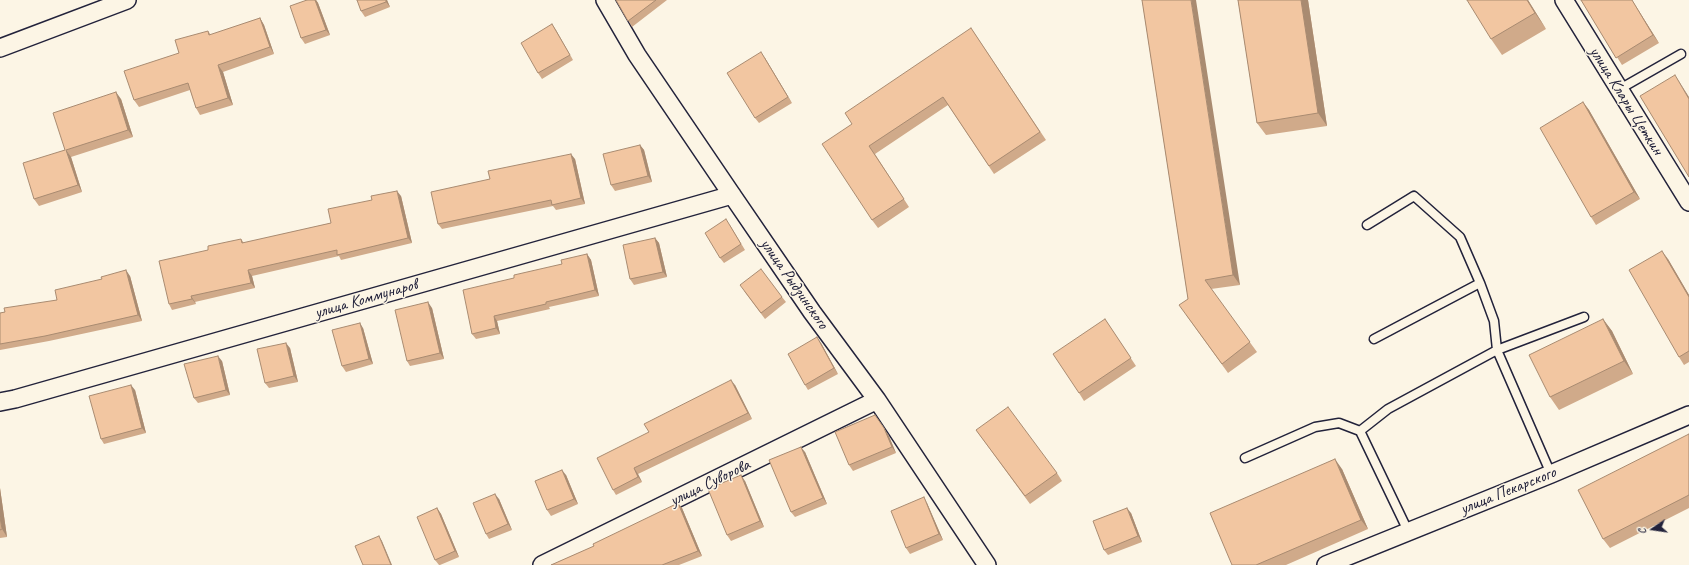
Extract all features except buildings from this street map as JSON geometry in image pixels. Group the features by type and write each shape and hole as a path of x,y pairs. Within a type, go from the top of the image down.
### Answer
{"street":[{"name":"улица Рыдзинского","path":"605,0 637,55 812,312 877,400 987,565"},
{"name":"улица Клары Цеткин","path":"1564,0 1618,90 1689,202"},
{"path":"0,48 119,1"},
{"name":"улица Коммунаров","path":"0,402 732,195"},
{"name":"улица Суворова","path":"542,565 877,400"},
{"name":"улица Пекарского","path":"1326,565 1551,474 1689,415"}],"lane":[{"path":"1618,90 1681,54"},
{"path":"1367,224 1414,196 1460,237 1480,283 1494,321 1497,350 1551,474"},
{"path":"1374,339 1480,283"},
{"path":"1360,430 1388,409 1497,350 1584,317"},
{"path":"1245,458 1315,427 1339,423 1360,430 1408,532"}]}
